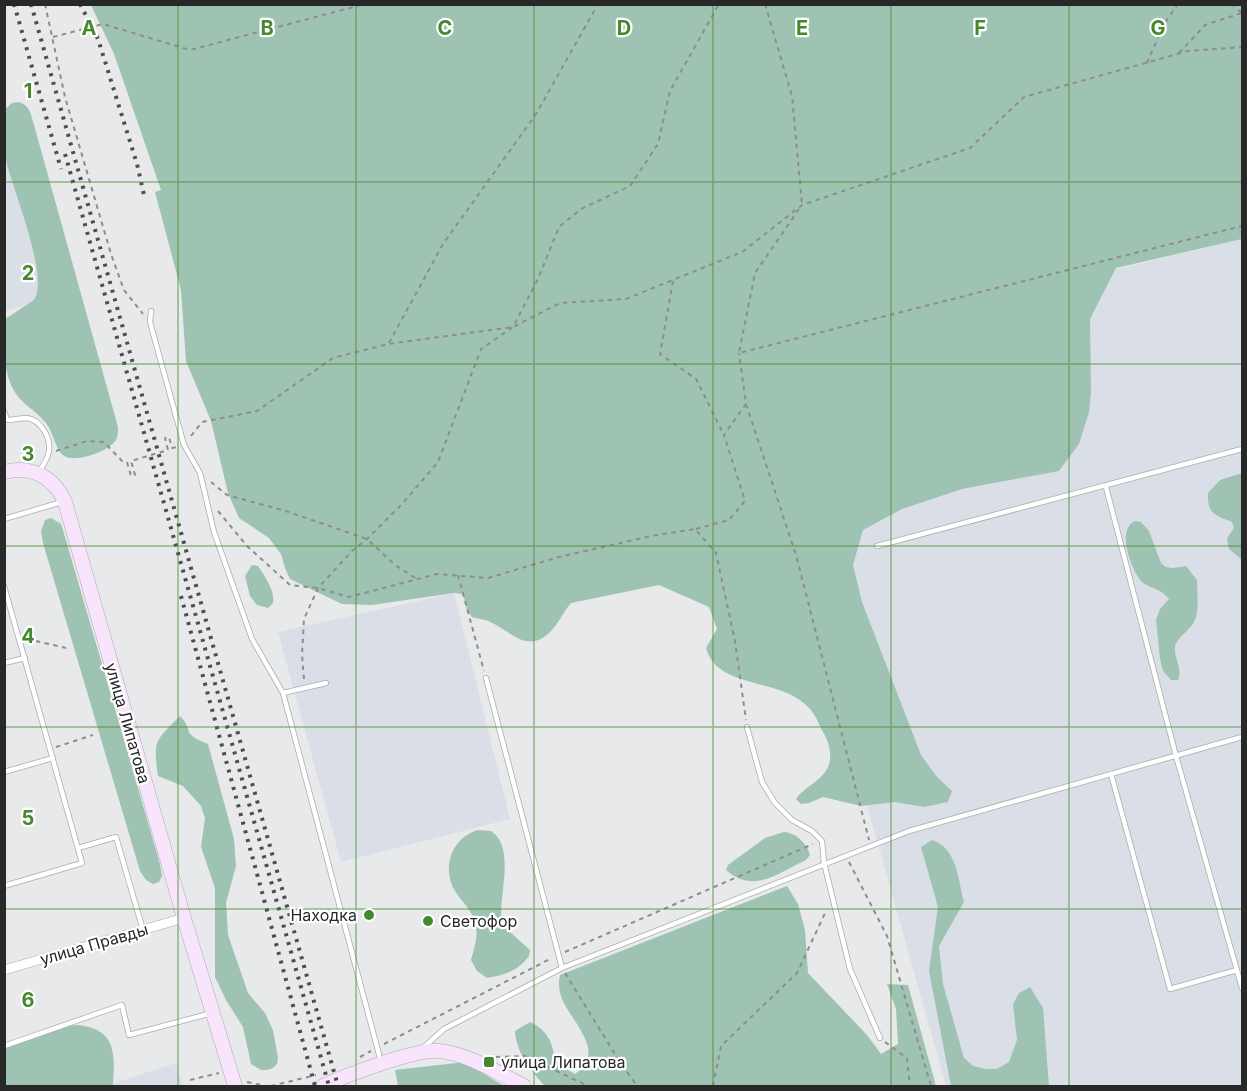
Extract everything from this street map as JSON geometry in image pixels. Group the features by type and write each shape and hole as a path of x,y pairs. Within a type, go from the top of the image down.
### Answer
{"street":[{"path":"4,472 21,469 38,473"},
{"name":"улица Липатова","path":"38,473 54,484 65,502 184,918 235,1086"},
{"name":"улица Правды","path":"4,970 184,918"},
{"path":"323,1086 419,1052 438,1050 467,1057 524,1086"}],"lane":[{"path":"151,310 150,322 184,445 200,473 214,532 252,639 283,693 382,1065"},
{"path":"4,411 7,420 27,418 36,422 44,430 49,440 49,453 38,473"},
{"path":"877,546 1242,449"},
{"path":"1106,487 1176,756 1240,973 1242,988"},
{"path":"4,519 65,502"},
{"path":"4,586 82,863 4,886"},
{"path":"4,663 25,658"},
{"path":"486,678 562,968"},
{"path":"283,693 326,683"},
{"path":"747,727 762,782 775,803 792,820 812,831 822,841 824,863 850,969 880,1038"},
{"path":"419,1052 444,1029 562,968 870,845 909,831 1242,737"},
{"path":"4,772 53,758"},
{"path":"1111,774 1170,989 1240,973"},
{"path":"78,848 116,837 143,930"},
{"path":"4,1046 122,1005 129,1035 212,1013"}],"path":[{"path":"45,4 65,97 111,254 124,290 150,322"},
{"path":"52,37 103,24 190,50 365,4"},
{"path":"388,344 443,244 536,114 598,4"},
{"path":"513,327 538,279 560,227 581,209 630,186 658,144 670,91 719,4"},
{"path":"765,4 792,96 802,205 755,273 739,353 746,404 796,555 870,845"},
{"path":"1147,63 1164,24 1178,4"},
{"path":"1231,4 1242,13"},
{"path":"1178,54 1204,25 1242,13"},
{"path":"305,688 302,655 304,619 318,588 352,550 367,539 403,503 438,462 481,349 513,327 560,303 626,299 742,252 802,205 970,148 1024,98 1188,51 1242,47"},
{"path":"739,353 1242,226"},
{"path":"205,495 247,546 290,585 318,588 350,597 437,574 488,578 560,557 729,520 746,501 724,435 696,379 660,354 673,280"},
{"path":"49,453 87,441 104,442 122,461 127,462 131,476 135,475 131,461 168,450 165,438 169,437 172,448 184,445 202,422 257,411 333,358 388,344 513,327"},
{"path":"724,435 746,404"},
{"path":"200,473 227,495 297,515 367,539 395,565 417,579"},
{"path":"695,529 716,553 735,641 747,727"},
{"path":"458,575 486,678"},
{"path":"19,637 66,648"},
{"path":"50,748 93,735"},
{"path":"846,855 887,936 931,1086"},
{"path":"713,1086 720,1046 798,974 833,897"},
{"path":"562,968 637,1086"},
{"path":"880,1038 907,1058 910,1086"},
{"path":"492,1058 525,1056 588,1086"}],"shaded area":[{"path":"4,103 59,296 5,311 4,311"},
{"path":"1242,239 1242,1086 946,1086 742,360"},
{"path":"454,593 510,819 341,862 278,632"},
{"path":"176,1063 183,1086 105,1086"}],"green space":[{"path":"91,5 1242,5 1242,239 1116,268 1090,319 1089,412 1079,444 1059,471 962,489 902,509 863,530 853,565 862,602 921,755 937,777 952,791 948,802 924,807 895,802 861,806 823,797 801,804 796,799 821,777 828,767 830,754 825,736 811,710 797,698 783,691 736,677 723,671 712,661 706,648 717,629 709,607 659,585 571,603 549,633 541,639 526,641 488,621 472,617 467,610 463,594 454,593 372,605 342,604 290,579 281,554 269,538 239,518 228,493 211,421 186,361 181,290 155,192 161,190 114,54"},
{"path":"19,102 28,108 32,118 118,427 117,438 106,449 82,457 68,457 61,453 46,423 15,393 7,371 4,354 5,319 34,300 38,288 28,230 4,151 5,109 12,103"},
{"path":"1242,473 1242,560 1229,549 1227,538 1234,528 1232,522 1213,513 1209,505 1208,493 1220,480"},
{"path":"51,518 61,524 63,530 160,864 162,876 159,882 153,884 146,880 140,871 43,543 41,531 45,520"},
{"path":"1135,521 1141,522 1149,531 1161,563 1173,568 1186,566 1197,580 1196,617 1192,626 1178,640 1175,648 1180,672 1178,680 1171,680 1163,671 1160,659 1156,620 1160,609 1169,599 1141,581 1133,568 1127,550 1127,532 1129,525"},
{"path":"252,565 258,566 271,588 273,603 268,608 257,605 250,596 245,576"},
{"path":"180,716 191,735 208,744 234,839 236,866 226,903 228,935 248,993 265,1013 273,1030 278,1058 277,1064 267,1070 261,1070 251,1064 243,1027 215,977 215,888 201,847 205,818 201,806 183,786 158,776 156,748 158,742"},
{"path":"478,830 491,831 499,839 503,849 505,861 502,925 530,950 529,956 516,969 487,978 477,971 471,960 476,937 474,918 455,891 449,873 451,854 456,846 461,839"},
{"path":"784,832 793,834 804,843 810,855 806,860 776,875 756,881 736,877 726,870 728,865 765,838"},
{"path":"932,840 940,844 952,857 964,902 939,946 943,984 964,1058 973,1066 986,1069 997,1069 1009,1062 1017,1040 1013,1004 1019,993 1030,987 1043,1008 1049,1086 951,1086 929,971 938,907 921,847"},
{"path":"787,886 798,904 805,930 808,973 867,1035 881,1054 898,1044 896,1009 887,984 908,985 936,1086 545,1086 530,1068 521,1054 515,1031 530,1022 541,1028 551,1042 556,1058 575,1074 584,1066 588,1057 588,1047 584,1037 562,999 559,987 560,975"},
{"path":"79,1025 101,1032 107,1038 113,1054 113,1086 5,1086 5,1048 54,1027"},
{"path":"465,1062 504,1086 398,1086 395,1070"}],"railway":[{"path":"14,4 61,169"},
{"path":"31,4 338,1086"},
{"path":"80,4 98,39 137,164 144,195"},
{"path":"65,154 329,1086"},
{"path":"181,596 315,1086"}],"place":[{"name":"Находка","path":"369,915"},
{"name":"Светофор","path":"428,921"},
{"name":"улица Липатова","path":"489,1062"}]}
